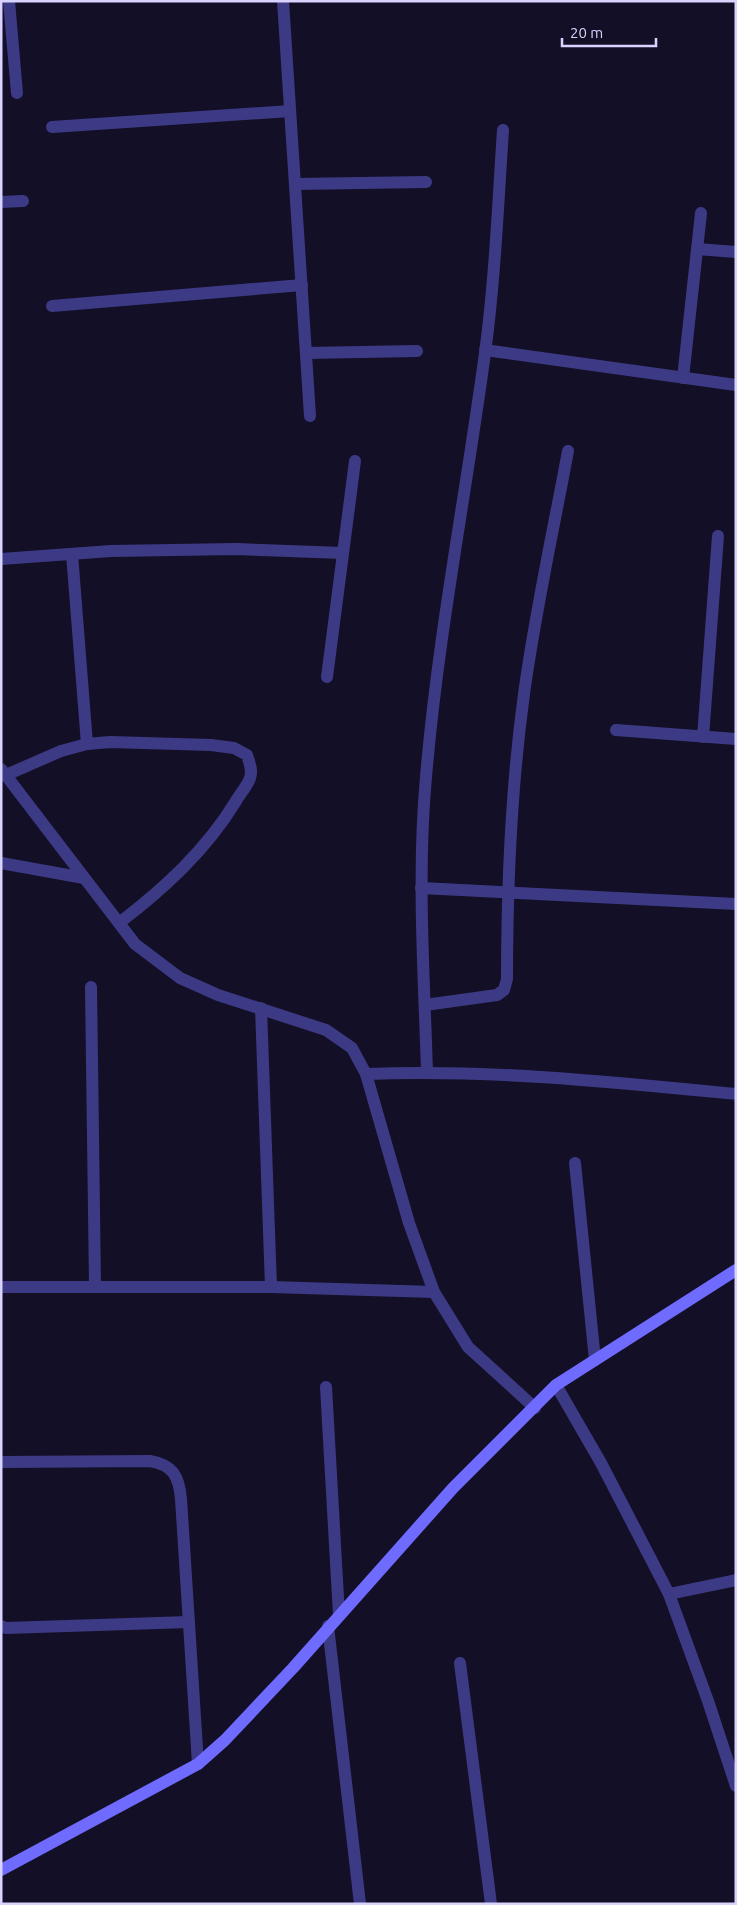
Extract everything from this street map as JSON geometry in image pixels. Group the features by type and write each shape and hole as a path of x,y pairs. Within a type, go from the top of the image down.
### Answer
{"street":[{"path":"9,1 17,93"},
{"path":"283,1 310,416"},
{"path":"52,127 290,111"},
{"path":"427,1072 421,888 426,778 438,669 485,350 497,231 503,130"},
{"path":"295,184 426,182"},
{"path":"1,202 23,201"},
{"path":"683,378 701,213"},
{"path":"697,249 736,252"},
{"path":"52,306 302,285"},
{"path":"485,350 736,385"},
{"path":"306,353 417,351"},
{"path":"425,1005 497,995 504,990 507,979 507,891 513,787 524,693 568,451"},
{"path":"327,677 355,461"},
{"path":"703,737 718,536"},
{"path":"1,559 111,551 236,549 343,553"},
{"path":"72,554 88,744"},
{"path":"616,730 736,739"},
{"path":"119,923 157,894 193,859 223,821 250,778 251,766 247,755 234,748 211,745 149,741 88,744 3,772 135,944 180,978 218,995 326,1030 352,1048 366,1074 409,1223 434,1292 468,1347 535,1408"},
{"path":"1,864 84,878"},
{"path":"421,888 736,904"},
{"path":"91,987 95,1286"},
{"path":"261,1008 271,1287"},
{"path":"366,1074 427,1072 641,1085 736,1094"},
{"path":"575,1163 596,1360"},
{"path":"1,1870 198,1764 225,1740 453,1488 556,1385 736,1270"},
{"path":"1,1287 271,1287 434,1292"},
{"path":"556,1385 602,1463 669,1594 708,1701 736,1786"},
{"path":"326,1387 339,1615"},
{"path":"1,1462 150,1461 168,1466 174,1471 180,1486 198,1764"},
{"path":"669,1594 736,1580"},
{"path":"1,1626 6,1628 189,1622"},
{"path":"328,1626 360,1904"},
{"path":"460,1663 491,1904"}]}
